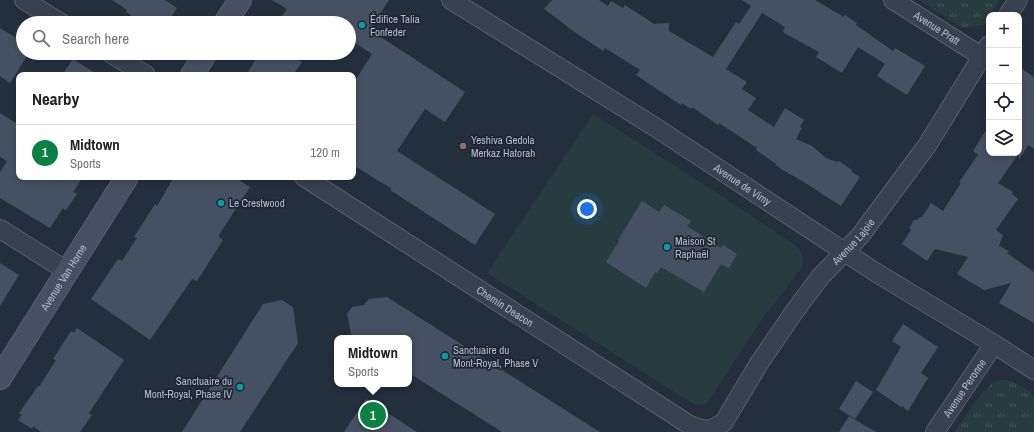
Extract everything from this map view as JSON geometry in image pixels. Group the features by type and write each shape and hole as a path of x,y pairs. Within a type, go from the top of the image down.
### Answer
{"main road":[{"path":"230,16 240,0"},
{"path":"194,72 202,60"},
{"name":"Avenue Van Horne","path":"0,378 125,180"}],"street":[{"path":"24,0 50,16"},
{"name":"Avenue de Vimy","path":"451,0 655,127 872,270 1034,370"},
{"name":"Avenue Pratt","path":"893,0 985,50"},
{"path":"1010,12 1018,0"},
{"name":"Avenue Lajoie","path":"709,430 717,428 724,422 758,365 794,312 821,276 860,236 928,144 985,50"},
{"path":"121,60 141,72"},
{"name":"Chemin Deacon","path":"309,180 688,424 699,429 709,430"},
{"path":"0,229 67,271"},
{"name":"Avenue Peronne","path":"936,432 994,344"}],"green space":[{"path":"919,0 1000,0 993,12 986,12 986,22 984,25 963,28"},
{"path":"593,114 716,192 795,245 802,256 803,262 801,269 760,322 710,399 704,405 695,405 487,273"},
{"path":"1007,380 1019,385 1034,395 1034,432 955,432 986,389 997,381"}],"building":[{"path":"112,0 165,0 177,8 172,16 130,16 131,15 126,12 127,10"},
{"path":"272,0 389,0 370,30 465,92 445,122 425,109 397,151 495,214 475,245 390,190 392,189 356,167 356,79 372,54 356,44 356,16 282,16 287,9"},
{"path":"552,0 599,0 608,6 611,1 623,8 625,5 654,24 669,23 669,31 713,57 736,22 739,24 751,6 742,0 815,0 844,17 845,15 857,23 856,25 893,51 895,48 925,66 907,95 877,76 885,64 858,47 842,73 816,57 819,52 784,33 783,31 785,27 762,13 726,69 747,82 742,89 756,98 748,110 774,127 785,108 804,120 800,127 802,128 796,139 812,146 826,158 837,162 839,161 860,177 841,206 775,165 776,164 756,150 757,148 719,123 718,125 692,107 691,109 682,103 681,105 636,75 640,70 605,48 603,51 576,33 544,9"},
{"path":"0,28 16,38 16,60 25,60 10,83 0,76"},
{"path":"72,60 75,60 93,72 64,72"},
{"path":"256,60 299,60 302,62 295,72 248,72"},
{"path":"1022,69 1034,77 1034,149 1028,145 1022,155"},
{"path":"0,113 16,123 16,180 81,180 73,192 77,194 66,210 63,208 50,228 0,198 0,172 7,161 0,157"},
{"path":"986,130 986,156 1017,156 998,183 1013,192 1012,194 1018,199 996,230 1003,235 999,246 1009,251 1007,253 1034,272 1034,323 999,303 1011,283 984,290 957,274 968,257 935,249 927,261 902,244 911,230 909,228 914,220 922,217 931,203 943,211 961,183 959,182 978,155 973,151"},
{"path":"172,180 239,180 250,187 219,235 219,237 223,240 197,281 192,279 150,340 91,299 118,259 122,261 137,238 134,237 155,204 157,206"},
{"name":"Maison St Raphaël","path":"642,201 659,212 664,205 691,221 687,226 721,248 723,245 737,254 729,268 721,264 704,292 661,267 657,273 655,272 646,288 606,262"},
{"path":"0,263 19,275 0,306"},
{"name":"Sanctuaire du Mont-Royal, Phase V","path":"387,297 600,432 502,432 412,375 412,335 351,335 347,314 352,307 364,305 369,299"},
{"name":"Sanctuaire du Mont-Royal, Phase IV","path":"282,300 293,307 298,343 240,432 182,432 263,304"},
{"path":"903,324 938,347 921,373 928,378 908,411 876,390 901,347 892,341"},
{"path":"77,328 124,360 89,413 92,415 80,432 41,432 33,426 32,429 18,420 22,415 19,413 38,386 39,387 56,360 53,359 71,331 74,333"},
{"path":"856,381 873,392 855,419 839,409"},
{"path":"366,399 417,432 344,432"},
{"path":"849,416 876,432 839,432"}],"place":[{"name":"Édifice Talia Fonfeder","path":"362,25"},
{"name":"Yeshiva Gedola Merkaz Hatorah","path":"463,146"},
{"name":"Le Crestwood","path":"221,203"},
{"name":"Maison St Raphaël","path":"667,247"},
{"name":"Sanctuaire du Mont-Royal, Phase V","path":"445,356"},
{"name":"Sanctuaire du Mont-Royal, Phase IV","path":"240,387"},
{"name":"Midtown","path":"373,415"}]}
